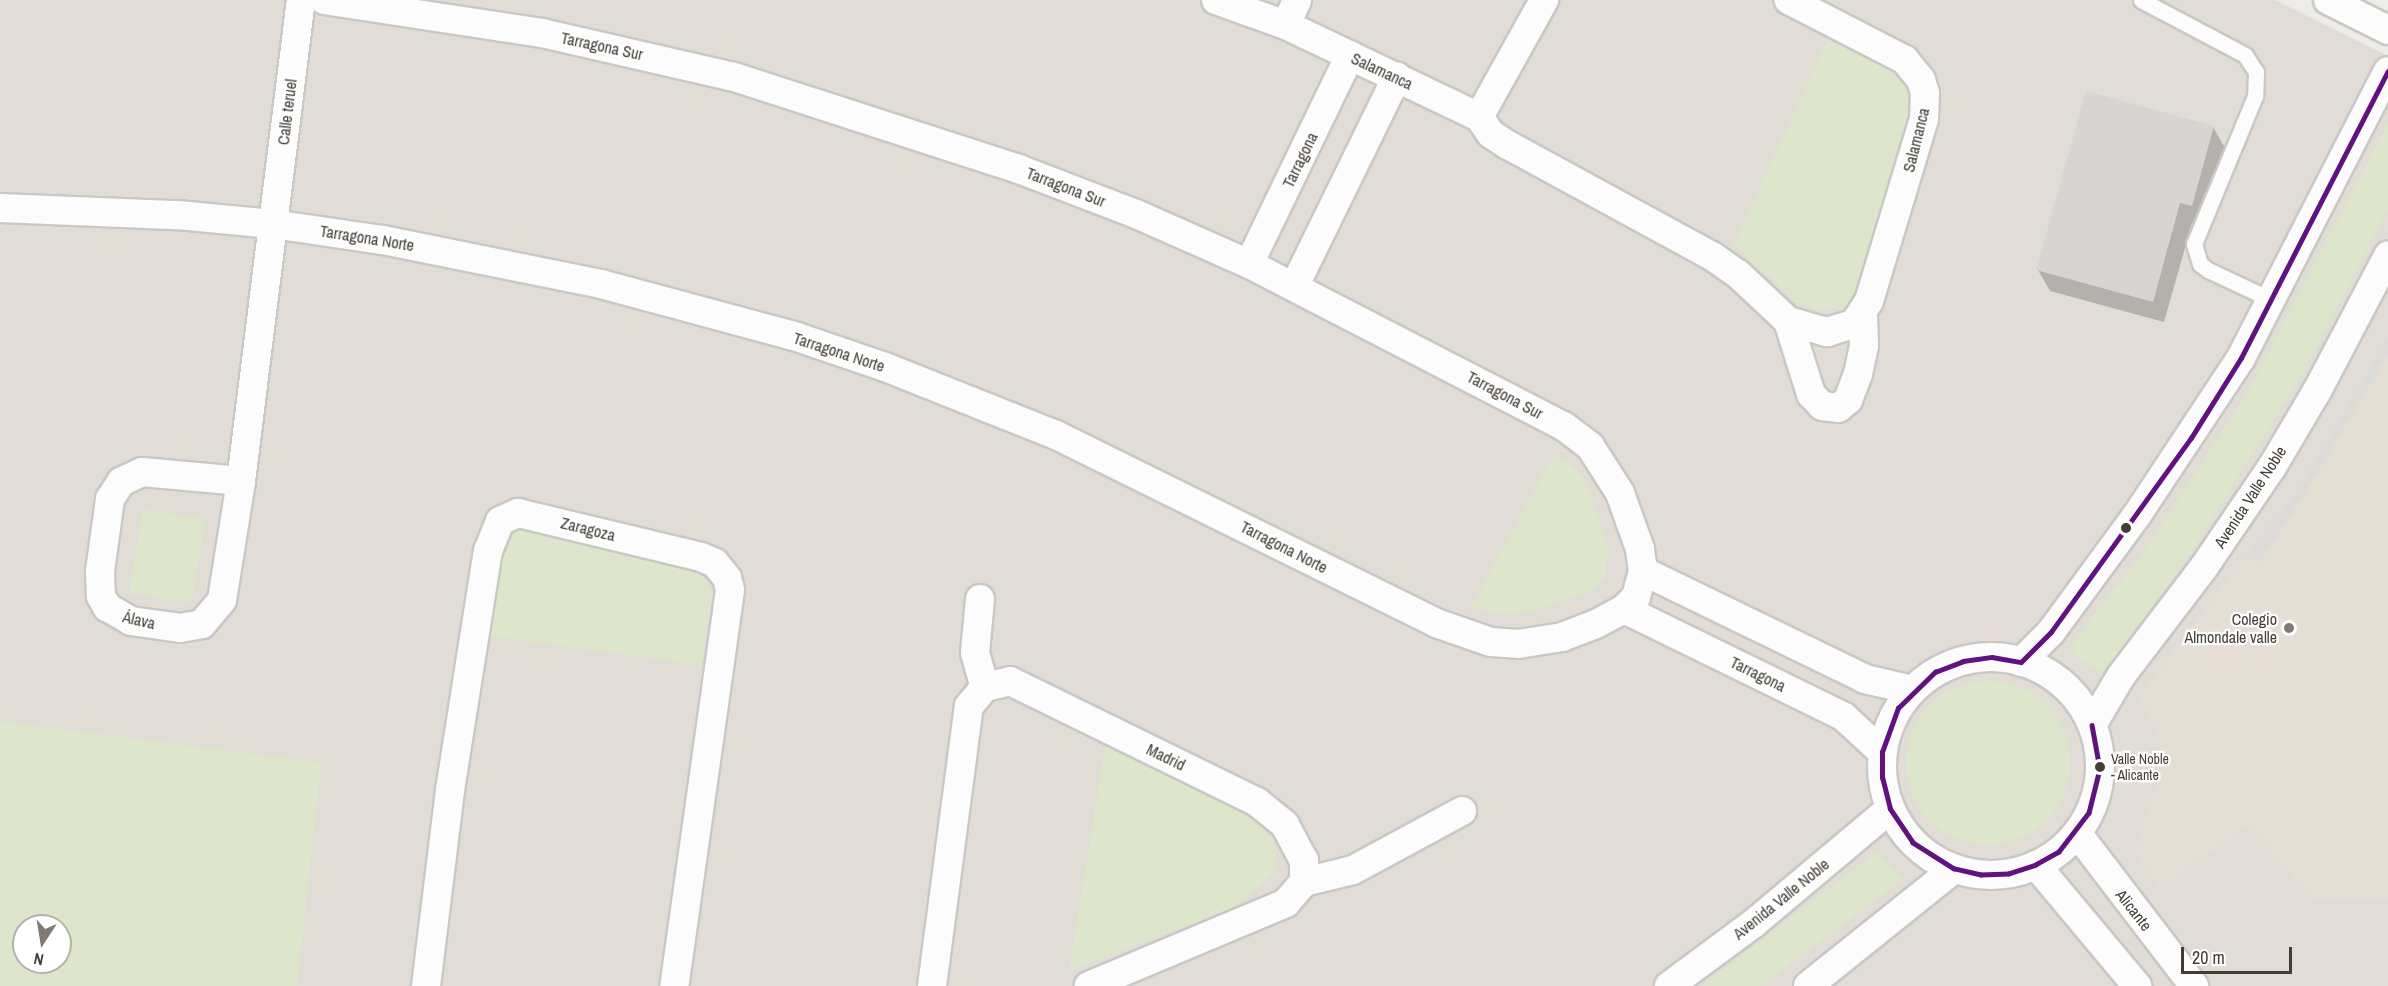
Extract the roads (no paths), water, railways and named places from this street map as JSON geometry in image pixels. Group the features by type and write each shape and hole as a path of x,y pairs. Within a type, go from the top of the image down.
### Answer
{"street":[{"name":"Calle teruel","path":"273,224 301,0"},
{"name":"Salamanca","path":"1216,0 1291,12 1350,55 1479,117 1491,134 1508,145 1738,274 1788,321 1827,332 1854,324 1863,314"},
{"path":"1479,117 1544,0"},
{"name":"Salamanca","path":"1788,321 1811,394 1822,406 1838,408 1848,400 1858,374 1864,346 1863,314 1924,119 1925,93 1922,80 1905,60 1789,0"},
{"path":"2328,0 2388,30"},
{"name":"Tarragona Sur","path":"338,1 542,33 744,80 1019,169 1136,214 1295,285 1577,435 1601,458 1620,493 1640,549 1643,571 1636,597 1624,609"},
{"name":"Tarragona","path":"1249,264 1350,55"},
{"path":"2021,662 2051,632 2192,438 2274,301 2388,71"},
{"path":"1295,285 1397,77"},
{"name":"Tarragona Norte","path":"0,208 82,209 273,224 471,256 601,284 786,334 885,367 1067,440 1436,623 1472,637 1509,643 1540,642 1596,624 1624,609"},
{"name":"Álava","path":"241,481 142,472 121,482 110,499 100,571 101,596 107,608 131,621 180,628 202,624 211,617 225,591 241,481 273,224"},
{"name":"Avenida Valle Noble","path":"2092,725 2121,676 2204,567 2272,467 2318,391 2388,256"},
{"name":"Zaragoza","path":"426,986 450,790 488,551 500,521 518,513 701,557 715,563 727,578 730,590 674,986"},
{"path":"1643,571 1865,679 1912,690"},
{"path":"932,986 969,706 985,687 975,653 980,599"},
{"name":"Tarragona","path":"1624,609 1844,717 1882,753"},
{"path":"1992,657 2021,662 2064,686 2092,725 2099,758 2097,792 2077,833 2058,852 2036,866 2008,873 1981,875 1954,869 1913,843 1890,809 1882,778 1882,753 1887,730 1912,690 1935,672 1963,661 1992,657"},
{"name":"Madrid","path":"985,687 997,682 1022,685 1257,802 1272,812 1295,840 1304,860 1304,882"},
{"name":"Avenida Valle Noble","path":"1669,986 1754,923 1890,809"},
{"path":"1089,986 1286,903 1304,882 1353,870 1462,811"},
{"name":"Alicante","path":"2077,833 2194,986"},
{"path":"2036,866 2137,986"},
{"path":"1808,986 1954,869"}],"lane":[{"path":"2141,0 2245,55 2256,72 2255,96 2194,244 2200,264 2208,270 2274,301"}],"place":[{"name":"Colegio Almondale valle","path":"2289,628"},
{"name":"Valle Noble - Alicante","path":"2100,767"}]}
